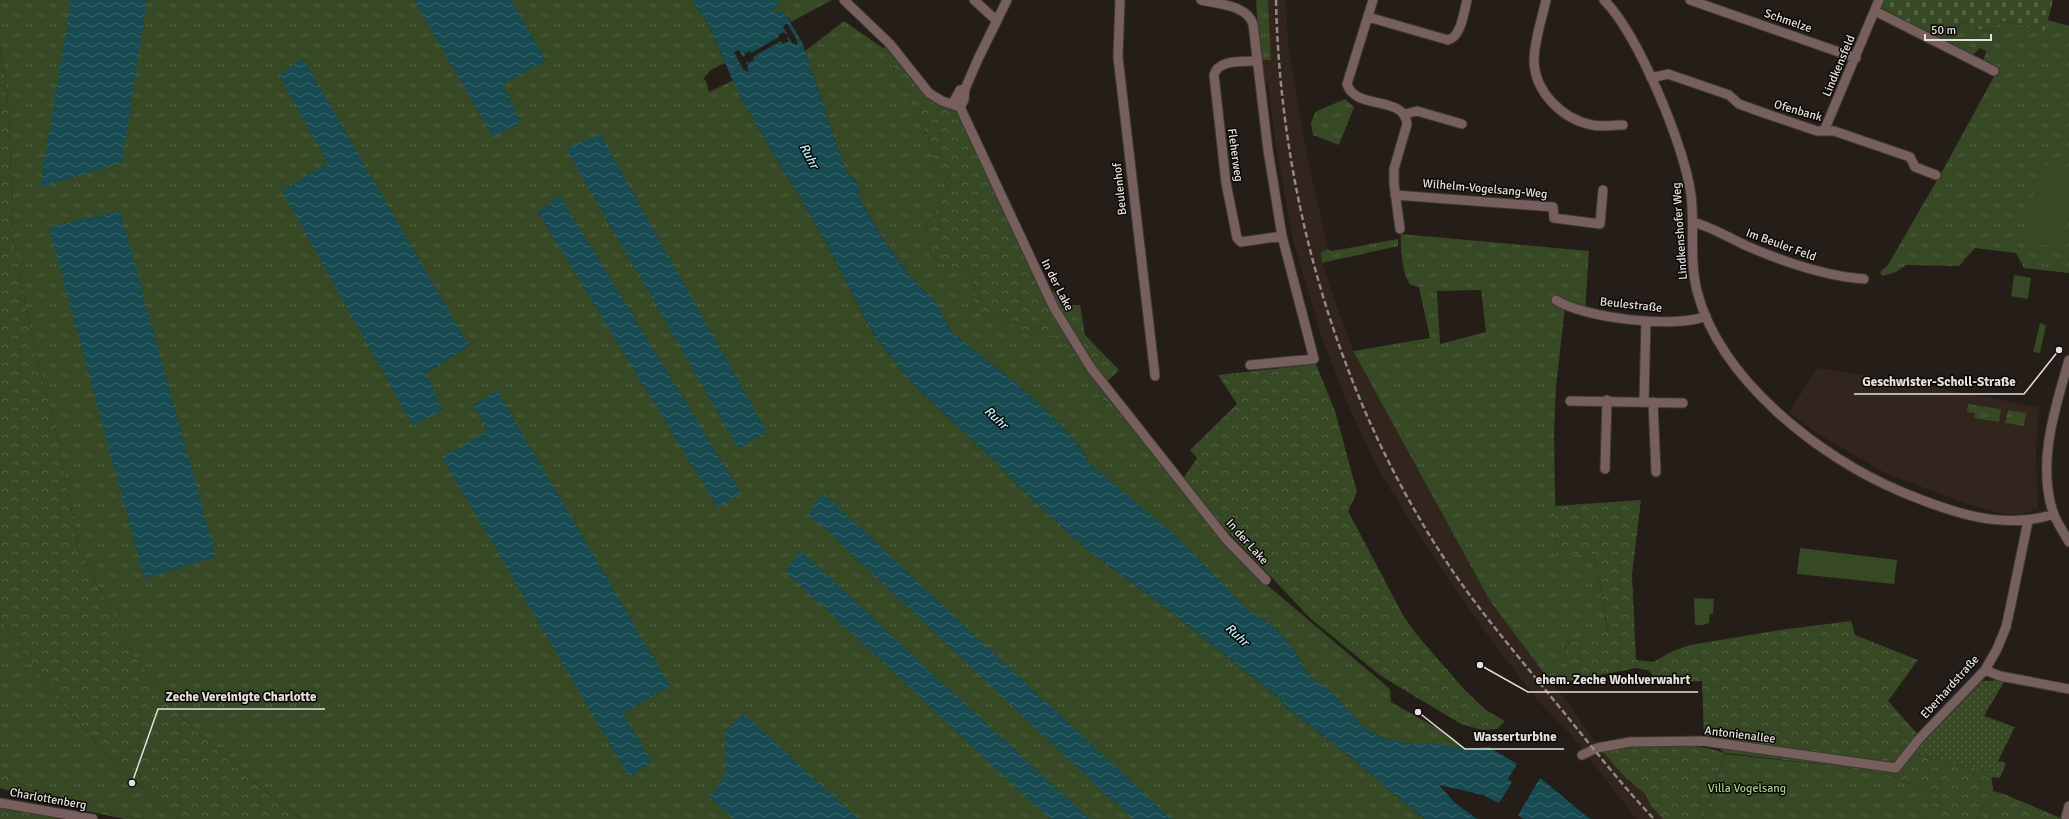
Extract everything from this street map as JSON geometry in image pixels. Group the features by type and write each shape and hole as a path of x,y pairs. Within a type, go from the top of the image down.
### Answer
{"street":[{"path":"844,0 890,44 930,93 942,101 956,105 964,100 965,88 1007,0"},
{"path":"974,0 997,21"},
{"name":"Beulenhof","path":"1120,0 1118,57 1155,376"},
{"path":"1201,0 1246,12 1251,18 1268,150 1282,236 1314,359 1250,365"},
{"path":"1373,0 1348,79 1348,89 1357,96 1398,109 1405,114 1407,124 1394,169 1395,195 1400,229"},
{"path":"1368,17 1448,40 1453,39 1457,34 1467,0"},
{"path":"1546,0 1535,50 1535,70 1541,88 1553,104 1571,117 1582,122 1603,126 1623,125"},
{"name":"Lindkenshofer Weg","path":"1604,0 1629,34 1651,78 1684,161 1690,186 1693,222 1693,270 1696,288 1706,316 1733,361 1761,396 1795,428 1833,455 1891,487 1936,505 1996,521 2028,521 2054,514"},
{"name":"Schmelze","path":"1690,0 1856,58"},
{"name":"Lindkensfeld","path":"1824,131 1856,58 1879,0"},
{"path":"1875,11 1994,71"},
{"name":"Fleherweg","path":"1257,61 1223,64 1217,68 1214,73 1226,183 1239,241 1245,243 1282,236"},
{"name":"Ofenbank","path":"1651,78 1668,74 1729,95 1739,104 1817,131 1834,131 1910,157 1915,167 1936,175"},
{"name":"In der Lake","path":"956,105 1047,294 1090,368 1226,539 1266,580"},
{"path":"1405,114 1417,111 1462,124"},
{"name":"Wilhelm-Vogelsang-Weg","path":"1395,195 1553,207 1554,218 1600,224 1603,190"},
{"name":"Im Beuler Feld","path":"1693,222 1706,226 1732,240 1776,258 1828,274 1864,279"},
{"name":"Beulestraße","path":"1556,300 1565,306 1585,312 1646,321 1696,320 1706,316"},
{"path":"1646,321 1649,402 1656,472"},
{"path":"2069,360 2054,413 2048,449 2048,478 2054,514 2069,542"},
{"path":"1605,468 1608,400"},
{"path":"1570,401 1608,400 1683,403"},
{"name":"Eberhardstraße","path":"1896,768 1919,739 1985,670 1997,650 2006,627 2028,521"},
{"path":"1985,670 2000,676 2069,689"},
{"name":"Antonienallee","path":"1582,755 1597,748 1630,742 1703,741 1896,768"},
{"name":"Charlottenberg","path":"0,803 93,819"},
{"path":"2066,817 2069,806"}],"shaded area":[{"path":"1268,0 1286,0 1288,42 1307,155 1328,249 1321,253 1322,263 1353,351 1490,601 1571,707 1597,745 1622,774 1646,795 1651,806 1663,819 1636,819 1573,737 1539,702 1493,643 1440,567 1381,475 1346,401 1320,332 1293,240 1276,148 1268,82 1262,82 1260,60 1271,60"},
{"path":"1817,368 1878,377 2039,407 2036,452 2038,508 2023,514 2003,514 1967,504 1887,474 1821,436 1789,413"}],"green space":[{"path":"0,0 692,0 708,24 725,63 711,70 703,79 706,81 709,92 734,80 740,97 822,235 874,335 910,381 996,462 1017,485 1086,549 1161,604 1279,698 1287,708 1348,755 1424,819 303,819 249,779 190,726 133,655 79,548 54,422 33,343 13,238 9,109 0,46"},
{"path":"777,0 832,0 791,22 784,12 773,12 772,10 780,5"},
{"path":"1256,0 1268,0 1271,60 1260,60"},
{"path":"1882,0 2053,0 2045,31 2003,21 1987,32 1963,22 1951,32 1933,35 1880,7"},
{"path":"2048,20 2069,26 2069,273 2024,268 2016,253 1975,248 1959,266 1906,265 1896,272 1882,276 1880,272 1888,265 1944,168 1997,71 1983,63 1986,51 1980,48 1973,55 1966,55 1931,37 1951,33 1963,22 1987,32 2003,21 2045,31"},
{"path":"844,21 883,48 928,137 934,164 952,181 925,228 931,257 970,275 976,290 973,304 979,313 1006,321 1029,335 1056,336 1080,365 1106,405 1112,398 1225,540 1267,585 1390,689 1391,702 1451,736 1465,749 1438,744 1408,744 1381,737 1369,731 1359,723 1331,692 1314,680 1306,671 1293,648 1273,626 1246,609 1184,545 1088,462 1083,452 1069,434 1043,407 1011,379 951,332 939,307 909,275 883,239 861,202 858,183 845,170 805,51"},
{"path":"889,45 928,94 959,108 1044,287 1056,293 1068,305 1080,305 1085,335 1119,370 1104,385 1112,398 1106,405 1080,365 1056,337 1029,335 1006,321 979,313 973,304 976,290 970,275 931,257 925,228 952,181 934,164 928,137 883,48"},
{"path":"0,46 9,109 13,238 33,343 54,422 79,548 133,655 190,726 249,779 303,819 179,819 114,763 60,702 20,649 0,618"},
{"path":"1345,99 1354,107 1339,145 1313,135 1311,124 1315,112"},
{"path":"2041,164 2069,171 2069,217 2061,249 2022,240"},
{"path":"1401,234 1589,251 1585,312 1565,307 1556,387 1554,431 1556,555 1594,554 1608,631 1564,645 1570,681 1553,685 1490,601 1353,351 1430,338 1419,287 1411,285 1404,269 1401,253","holes":["1481,290 1486,332 1440,344 1437,291"]},
{"path":"1398,239 1398,246 1322,263 1321,253 1328,249 1332,251"},
{"path":"2014,275 2031,278 2028,299 2011,296"},
{"path":"2040,323 2046,325 2040,353 2033,352"},
{"path":"1316,364 1335,411 1357,492 1348,511 1404,617 1417,635 1464,689 1486,710 1505,721 1497,729 1482,730 1461,724 1381,676 1311,619 1181,482 1197,458 1190,450 1237,404 1218,375"},
{"path":"1968,404 2001,409 1999,422 1974,418 1975,413 1967,412"},
{"path":"2008,410 2026,413 2024,426 2005,423"},
{"path":"1641,500 1632,575 1636,660 1653,662 1673,651 1690,645 1780,630 1851,621 1855,635 1918,660 1888,701 1922,739 1912,753 1991,772 1993,791 1976,819 1925,819 1938,795 1892,776 1836,766 1725,753 1703,819 1663,819 1651,806 1646,795 1622,774 1603,752 1610,749 1682,745 1711,749 1724,753 1714,743 1704,739 1702,681 1660,683 1648,670 1636,668 1570,681 1564,645 1608,630 1594,554 1556,556 1554,506"},
{"path":"1800,548 1897,560 1894,584 1797,574"},
{"path":"1694,598 1714,599 1713,614 1710,614 1709,623 1695,625"},
{"path":"0,618 20,649 60,702 114,763 179,819 138,819 105,811 14,782 0,769"},
{"path":"2005,680 1984,716 2015,727 1998,761 2006,763 2000,778 1991,777 1990,772 1912,753 1980,681"},
{"name":"Villa Vogelsang","path":"1725,754 1837,766 1892,776 1939,795 1925,819 1703,819"},
{"path":"0,769 14,782 105,811 138,819 124,819 38,800 0,788"},
{"path":"1993,791 2004,794 1989,819 1976,819"},
{"path":"2004,794 2063,819 1989,819"},
{"path":"0,804 59,819 0,819"}],"water":[{"path":"71,0 147,0 122,163 40,187"},
{"path":"414,0 511,0 546,60 503,85 521,122 493,137"},
{"name":"Ruhr","path":"692,0 777,0 780,5 772,10 773,12 784,12 802,42 845,170 858,183 861,202 883,239 909,275 939,307 951,332 1011,379 1043,407 1069,434 1083,452 1088,462 1178,538 1246,608 1273,626 1293,648 1306,671 1314,680 1331,692 1359,723 1368,730 1381,737 1408,744 1438,744 1465,749 1489,747 1517,764 1508,779 1512,782 1499,803 1483,795 1439,785 1455,803 1477,819 1424,819 1348,755 1287,708 1279,698 1161,604 1086,549 1017,485 996,462 910,381 874,335 822,235 740,97 708,24","holes":["787,23 797,40 797,45 792,43 783,26","739,50 748,66 748,72 743,69 734,52"]},
{"path":"303,58 469,346 426,374 443,410 413,426 282,191 328,163 279,75"},
{"path":"600,134 767,432 739,449 566,149"},
{"path":"560,196 741,493 718,508 538,212"},
{"path":"120,211 216,557 144,578 49,227"},
{"path":"497,390 670,686 623,714 652,762 629,777 442,457 487,431 474,405"},
{"path":"823,493 1171,819 1132,819 808,513"},
{"path":"801,551 1089,819 1050,819 785,571"},
{"path":"745,714 858,819 733,819 710,797 726,774 725,730"},
{"path":"1540,778 1590,819 1523,819 1518,815"}],"pier":[{"path":"784,32 786,34 789,33 790,36 787,38 789,41 783,44 781,41 753,57 754,60 744,63 741,58 745,56 744,54 750,51 751,53 779,37 778,35"}],"railway":[{"path":"1276,0 1280,73 1289,145 1302,217 1321,289 1344,359 1372,427 1405,492 1454,574 1481,610 1602,760 1654,819"}],"place":[{"name":"Geschwister-Scholl-Straße","path":"2059,350"},
{"name":"ehem. Zeche Wohlverwahrt","path":"1480,665"},
{"name":"Wasserturbine","path":"1418,712"},
{"name":"Zeche Vereinigte Charlotte","path":"132,783"}]}
